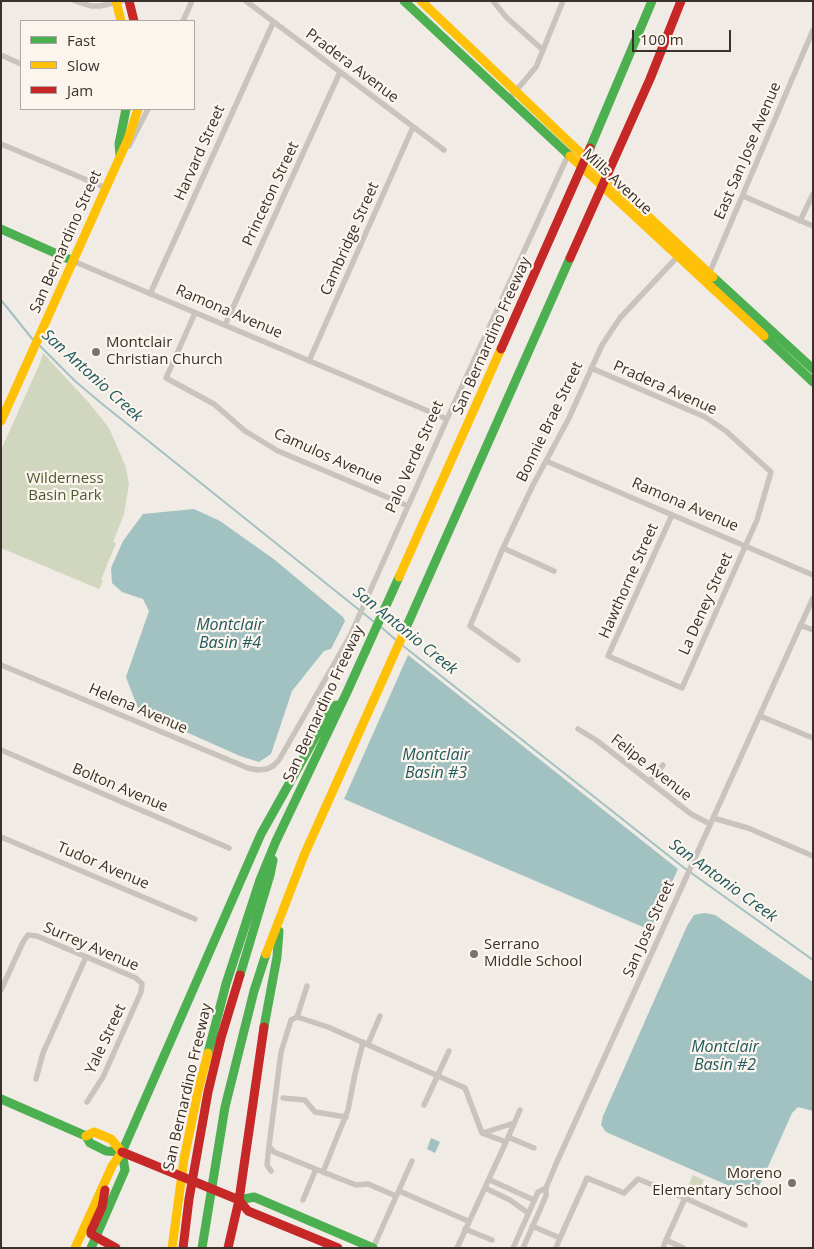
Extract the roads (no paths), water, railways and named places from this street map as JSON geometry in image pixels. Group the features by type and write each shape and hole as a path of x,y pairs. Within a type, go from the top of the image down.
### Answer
{"main road":[{"path":"129,1 134,20"},
{"name":"Mills Avenue","path":"404,1 567,155 813,382"},
{"name":"Mills Avenue","path":"421,1 572,145 813,369"},
{"name":"San Bernardino Freeway","path":"172,1248 184,1159 202,1074 226,984 260,880 276,841 347,692 573,190 652,1"},
{"path":"202,1248 207,1207 225,1108 249,1007 266,955 305,854 650,79 681,1"},
{"path":"118,2 121,20"},
{"name":"San Bernardino Street","path":"120,157 119,144 126,110"},
{"name":"San Bernardino Street","path":"1,421 128,139 138,110"},
{"name":"Ramona Avenue","path":"1,230 73,261"},
{"path":"75,1248 112,1166 122,1152 261,834 327,716 347,692"},
{"path":"183,1248 189,1199 208,1092 221,1038 270,875 276,841"},
{"path":"228,1248 239,1200 266,1010 277,957 280,919"},
{"path":"1,1099 86,1136 94,1132 111,1139 122,1152 239,1200 248,1211 338,1248"},
{"path":"91,1248 125,1170 122,1152"},
{"path":"107,1178 102,1207 91,1234 116,1248"},
{"path":"239,1200 254,1197 373,1248"}],"street":[{"path":"75,1 91,6 118,2"},
{"path":"183,20 192,1"},
{"name":"Pradera Avenue","path":"246,1 444,150"},
{"path":"493,1 507,18 543,50"},
{"path":"509,99 536,67 563,1"},
{"name":"Harvard Street","path":"150,294 273,22"},
{"name":"East San Jose Avenue","path":"704,281 710,273 813,30"},
{"path":"1,55 20,64"},
{"name":"Princeton Street","path":"224,325 340,72"},
{"path":"120,157 128,147 147,110"},
{"name":"Cambridge Street","path":"309,361 413,127"},
{"path":"1,144 106,188"},
{"name":"Palo Verde Street","path":"266,769 279,760 350,636 572,145"},
{"path":"800,221 813,194"},
{"path":"743,196 813,226"},
{"name":"Bonnie Brae Street","path":"518,660 470,626 502,548 569,418 591,368 610,332 620,318 684,250"},
{"name":"Ramona Avenue","path":"73,261 447,419"},
{"name":"Camulos Avenue","path":"195,313 166,378 214,404 245,431 278,451 408,506"},
{"name":"Pradera Avenue","path":"591,368 705,417 726,431 771,472"},
{"name":"Ramona Avenue","path":"546,461 813,575"},
{"name":"La Deney Street","path":"682,688 757,520 771,472"},
{"name":"Hawthorne Street","path":"672,515 608,656 682,688"},
{"path":"502,548 554,571"},
{"name":"San Jose Street","path":"523,1248 546,1196 546,1188 813,598"},
{"path":"800,625 813,630"},
{"name":"Helena Avenue","path":"1,665 248,768 266,769"},
{"path":"760,716 813,738"},
{"name":"Felipe Avenue","path":"578,729 596,740 691,814 712,821 748,828 813,856"},
{"name":"Bolton Avenue","path":"1,750 229,848"},
{"path":"649,782 663,765"},
{"name":"Tudor Avenue","path":"1,837 194,919"},
{"name":"Surrey Avenue","path":"1,990 28,935 37,936 136,978 142,984"},
{"path":"36,1079 43,1053 86,957"},
{"name":"Yale Street","path":"87,1102 103,1077 141,992 142,984"},
{"path":"272,1171 266,1165 281,1052 307,986"},
{"path":"323,1172 348,1110 355,1074 365,1043 380,1016"},
{"path":"294,1018 328,1027 465,1088 482,1133"},
{"path":"424,1105 449,1051"},
{"path":"283,1098 305,1100 315,1112 346,1116"},
{"path":"456,1248 490,1180 520,1110"},
{"path":"482,1133 514,1123"},
{"path":"482,1133 534,1148"},
{"path":"269,1146 274,1152 323,1172 356,1184 368,1184 398,1194 468,1221"},
{"path":"373,1248 412,1162"},
{"path":"303,1200 316,1169"},
{"path":"556,1248 587,1178 624,1193 638,1179 745,1225"},
{"path":"490,1180 534,1200"},
{"path":"485,1188 510,1200 528,1213"},
{"name":"San Jose Street","path":"513,1248 538,1192 546,1188"},
{"path":"663,1248 685,1198"},
{"path":"532,1226 560,1238"},
{"path":"465,1229 492,1240"},
{"path":"666,1240 683,1248"}],"water":[{"name":"Montclair Basin #4","path":"194,509 220,521 275,560 343,617 345,621 331,649 324,651 292,691 271,754 259,762 240,756 139,711 126,677 149,611 143,599 122,592 112,583 111,568 123,541 143,514"},
{"name":"Montclair Basin #3","path":"408,655 678,869 650,930 344,799"},
{"name":"Montclair Basin #2","path":"704,913 715,915 813,982 813,1111 798,1107 792,1113 763,1178 757,1189 749,1193 606,1132 601,1125 603,1116 687,926 694,915"},
{"path":"431,1138 440,1142 435,1153 427,1149"}],"waterway":[{"name":"San Antonio Creek","path":"1,300 34,341"},
{"name":"San Antonio Creek","path":"38,344 75,381 101,403 373,621"},
{"name":"San Antonio Creek","path":"381,627 396,640"},
{"name":"San Antonio Creek","path":"402,645 683,867 813,960"}],"place":[{"name":"Montclair Christian Church","path":"96,352"},
{"name":"Serrano Middle School","path":"474,954"},
{"name":"Moreno Elementary School","path":"792,1183"}],"park label":[{"name":"Wilderness Basin Park","path":"65,488"}]}
